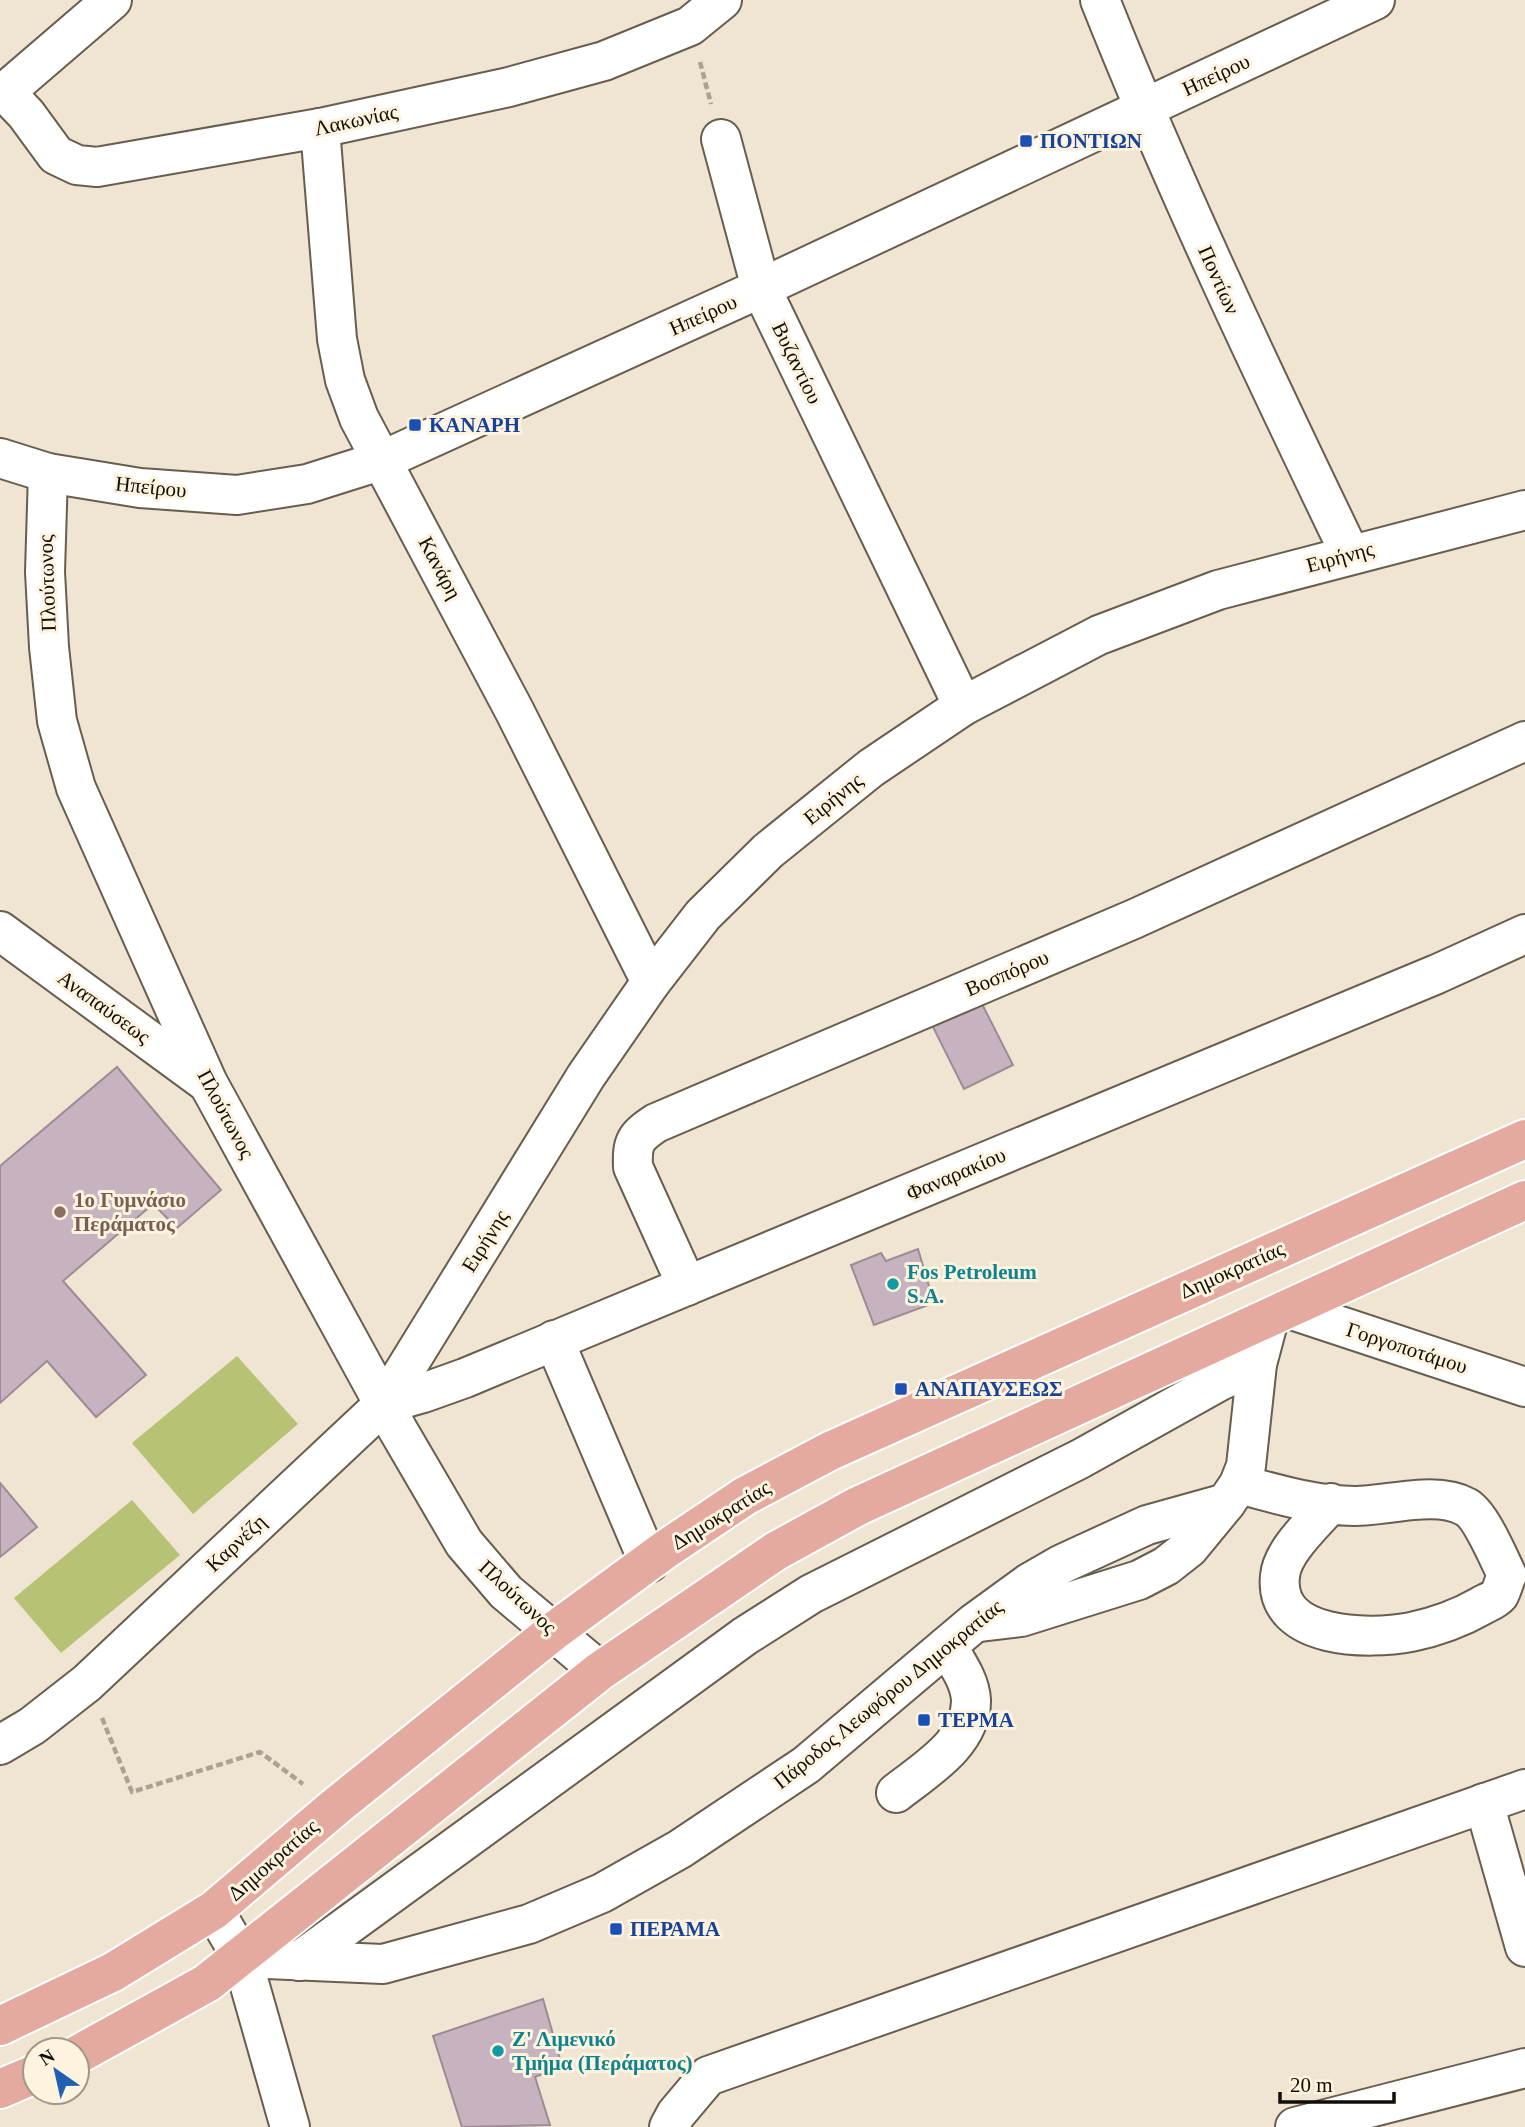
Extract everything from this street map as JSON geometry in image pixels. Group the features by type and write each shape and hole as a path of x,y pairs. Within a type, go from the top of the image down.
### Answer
{"main road":[{"name":"Δημοκρατίας","path":"0,2026 113,1972 214,1910 335,1807 554,1631 745,1496 830,1451 1525,1139"},
{"path":"91,2047 207,1983 242,1958 600,1671 776,1551 858,1506 1525,1200"},
{"path":"0,2089 21,2080"}],"street":[{"path":"2,81 112,0"},
{"name":"Λακωνίας","path":"2,81 56,155 77,165 97,167 320,128 509,87 604,61 687,13 722,0"},
{"name":"Ποντίων","path":"1100,0 1143,109 1238,322 1350,554"},
{"name":"Ηπείρου","path":"0,458 48,473 140,488 237,495 307,484 383,460 761,288 1375,0"},
{"name":"Κανάρη","path":"320,128 333,299 342,366 359,418 514,710 651,982"},
{"name":"Βυζαντίου","path":"721,139 761,288 963,706"},
{"name":"Πλούτωνος","path":"48,473 46,572 49,647 57,721 76,788 208,1083 384,1404 464,1543 506,1592 600,1671"},
{"name":"Ειρήνης","path":"384,1404 586,1076 651,982 704,915 768,851 871,768 963,706 1099,635 1218,590 1525,510"},
{"name":"Βοσπόρου","path":"687,1286 633,1167 632,1147 641,1133 656,1123 1133,919 1525,741"},
{"name":"Αναπαύσεως","path":"0,932 208,1083"},
{"name":"Φαναρακίου","path":"384,1404 465,1378 1437,974 1525,934"},
{"path":"1279,1314 1257,1364 1246,1466 1232,1494 1298,1499 1331,1503 1353,1506 1449,1499 1469,1508 1490,1540 1507,1575 1498,1596 1462,1617 1411,1632 1359,1636 1326,1631 1299,1620 1282,1599 1280,1576 1287,1554 1331,1503"},
{"name":"Γοργοποτάμου","path":"1279,1314 1525,1387"},
{"path":"554,1340 649,1563"},
{"path":"299,1961 745,1636 811,1594 1090,1454 1220,1381 1257,1364"},
{"name":"Καρνέζη","path":"0,1745 32,1727 87,1683 384,1404"},
{"name":"Πάροδος Λεωφόρου Δημοκρατίας","path":"242,1958 383,1964 529,1924 602,1893 680,1849 806,1765 960,1634 1029,1583 1062,1563 1147,1525 1232,1494"},
{"path":"895,1793 939,1760 965,1730 971,1700 964,1675 960,1634"},
{"path":"669,2127 676,2114 708,2076 1525,1789"},
{"path":"1484,1803 1525,1947"},
{"path":"214,1910 242,1958 290,2127"},
{"path":"1295,2127 1525,2068"}],"path":[{"path":"687,13 721,139"},
{"path":"87,1683 132,1792 260,1752 335,1807"}],"green space":[{"path":"237,1356 298,1424 193,1514 132,1443"},
{"path":"132,1500 180,1555 61,1653 14,1598"}],"building":[{"path":"980,1000 1013,1065 964,1089 932,1025"},
{"path":"117,1067 221,1190 177,1228 153,1204 63,1281 146,1375 96,1417 47,1361 0,1403 0,1166"},
{"name":"Fos Petroleum S.A.","path":"918,1249 934,1303 874,1325 851,1265 881,1253 886,1261"},
{"path":"0,1483 37,1527 0,1557"},
{"name":"Ζ' Λιμενικό Τμήμα (Περάματος)","path":"543,1999 562,2066 535,2077 550,2125 462,2127 433,2036"}],"place":[{"name":"ΠΟΝΤΙΩΝ","path":"1026,141"},
{"name":"ΚΑΝΑΡΗ","path":"415,425"},
{"name":"1ο Γυμνάσιο Περάματος","path":"60,1212"},
{"name":"Fos Petroleum S.A.","path":"893,1284"},
{"name":"ΑΝΑΠΑΥΣΕΩΣ","path":"901,1389"},
{"name":"ΤΕΡΜΑ","path":"924,1720"},
{"name":"ΠΕΡΑΜΑ","path":"616,1929"},
{"name":"Ζ' Λιμενικό Τμήμα (Περάματος)","path":"498,2051"}]}
